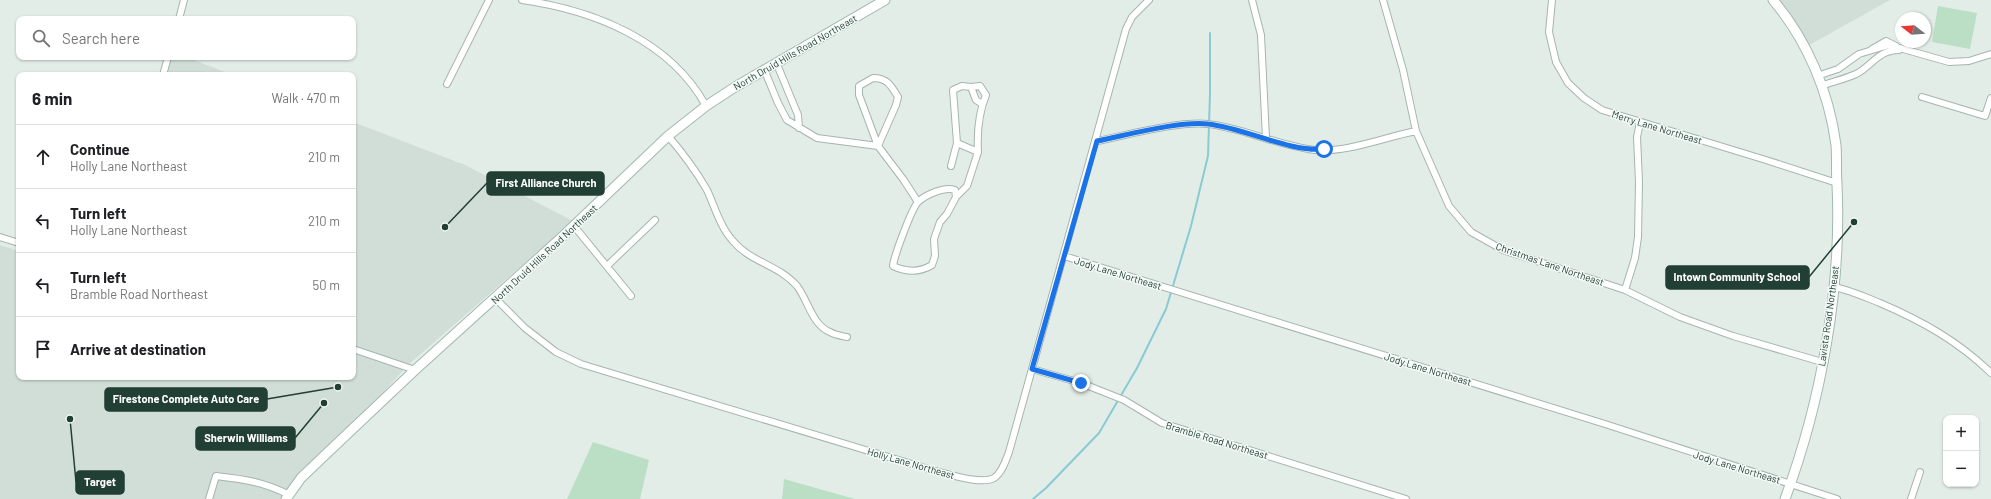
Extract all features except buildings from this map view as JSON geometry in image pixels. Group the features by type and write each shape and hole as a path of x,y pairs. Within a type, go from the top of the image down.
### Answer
{"main road":[{"name":"North Druid Hills Road Northeast","path":"288,497 301,478 415,370 496,299 668,136 706,106 764,69 884,0"},
{"name":"Lavista Road Northeast","path":"1773,0 1789,19 1803,42 1821,86 1836,146 1839,224 1834,286 1822,362 1810,418 1791,484 1785,499"}],"street":[{"path":"179,16 184,0"},
{"path":"447,84 489,0"},
{"path":"522,0 591,16 644,41 660,53 695,87 706,106"},
{"name":"Holly Lane Northeast","path":"496,299 525,328 556,352 581,364 935,472 976,480 994,478 1005,465 1097,141 1126,29 1132,17 1149,0"},
{"path":"1252,0 1261,34 1266,138"},
{"name":"Christmas Lane Northeast","path":"1383,0 1402,70 1416,131 1449,206 1471,232 1503,250 1625,290 1680,317 1723,332 1822,362"},
{"name":"Merry Lane Northeast","path":"1552,0 1549,32 1556,62 1568,83 1584,98 1602,110 1837,183"},
{"path":"1817,76 1838,69 1859,54 1889,46 1949,62 1969,61 1991,54"},
{"path":"1821,86 1857,74 1877,57 1886,53 1902,50"},
{"path":"164,72 167,60"},
{"path":"776,62 798,115 799,128"},
{"path":"764,69 778,103 787,120 817,138 827,141 878,146"},
{"path":"878,146 898,97 889,82 881,78 874,78 859,86 859,96 878,146 918,202"},
{"path":"951,166 957,143 953,90 962,86 980,86 986,95 982,104 977,138 978,152 967,186 956,197 947,214 940,222 934,240 935,256 932,265 925,269 906,271 893,266 894,255 918,202 943,188 955,190 956,197"},
{"path":"972,87 976,100 982,104"},
{"path":"1922,96 1985,116 1991,98"},
{"path":"1625,290 1635,258 1638,236 1639,182 1637,137 1640,123"},
{"path":"1097,141 1187,124 1225,127 1315,150 1343,148 1416,131"},
{"path":"668,136 682,152 706,189 732,241 742,250 773,268 797,287 820,326 829,332 847,337"},
{"path":"957,143 978,152"},
{"path":"607,266 655,220"},
{"path":"574,226 631,296"},
{"path":"0,237 16,242"},
{"name":"Jody Lane Northeast","path":"1064,256 1837,499"},
{"path":"1834,286 1884,305 1931,327 1974,357 1991,373"},
{"path":"356,350 415,370"},
{"name":"Bramble Road Northeast","path":"1032,369 1081,383 1124,400 1162,423 1406,499"},
{"path":"1911,499 1920,472"},
{"path":"209,499 216,476 257,481 272,486 288,497"}],"shaded area":[{"path":"1773,0 1890,0 1804,48"},
{"path":"168,60 194,60 225,72 165,72"},
{"path":"356,123 465,165 573,221 408,365 297,487 290,499 0,499 0,245 16,250 16,380 356,380"}],"green space":[{"path":"1938,6 1977,13 1970,49 1932,42"},
{"path":"593,442 649,460 640,499 567,499"},
{"path":"784,479 855,499 782,499"}],"waterway":[{"path":"1033,499 1046,488 1099,433 1137,368 1166,309 1191,226 1208,156 1210,33"}],"place":[{"name":"Intown Community School","path":"1854,222"},
{"name":"First Alliance Church","path":"445,227"},
{"name":"Firestone Complete Auto Care","path":"338,387"},
{"name":"Sherwin Williams","path":"324,403"},
{"name":"Target","path":"70,419"}],"route":[{"path":"1081,383 1032,369 1097,141 1187,124 1207,124 1225,127 1310,149 1324,149"}]}
